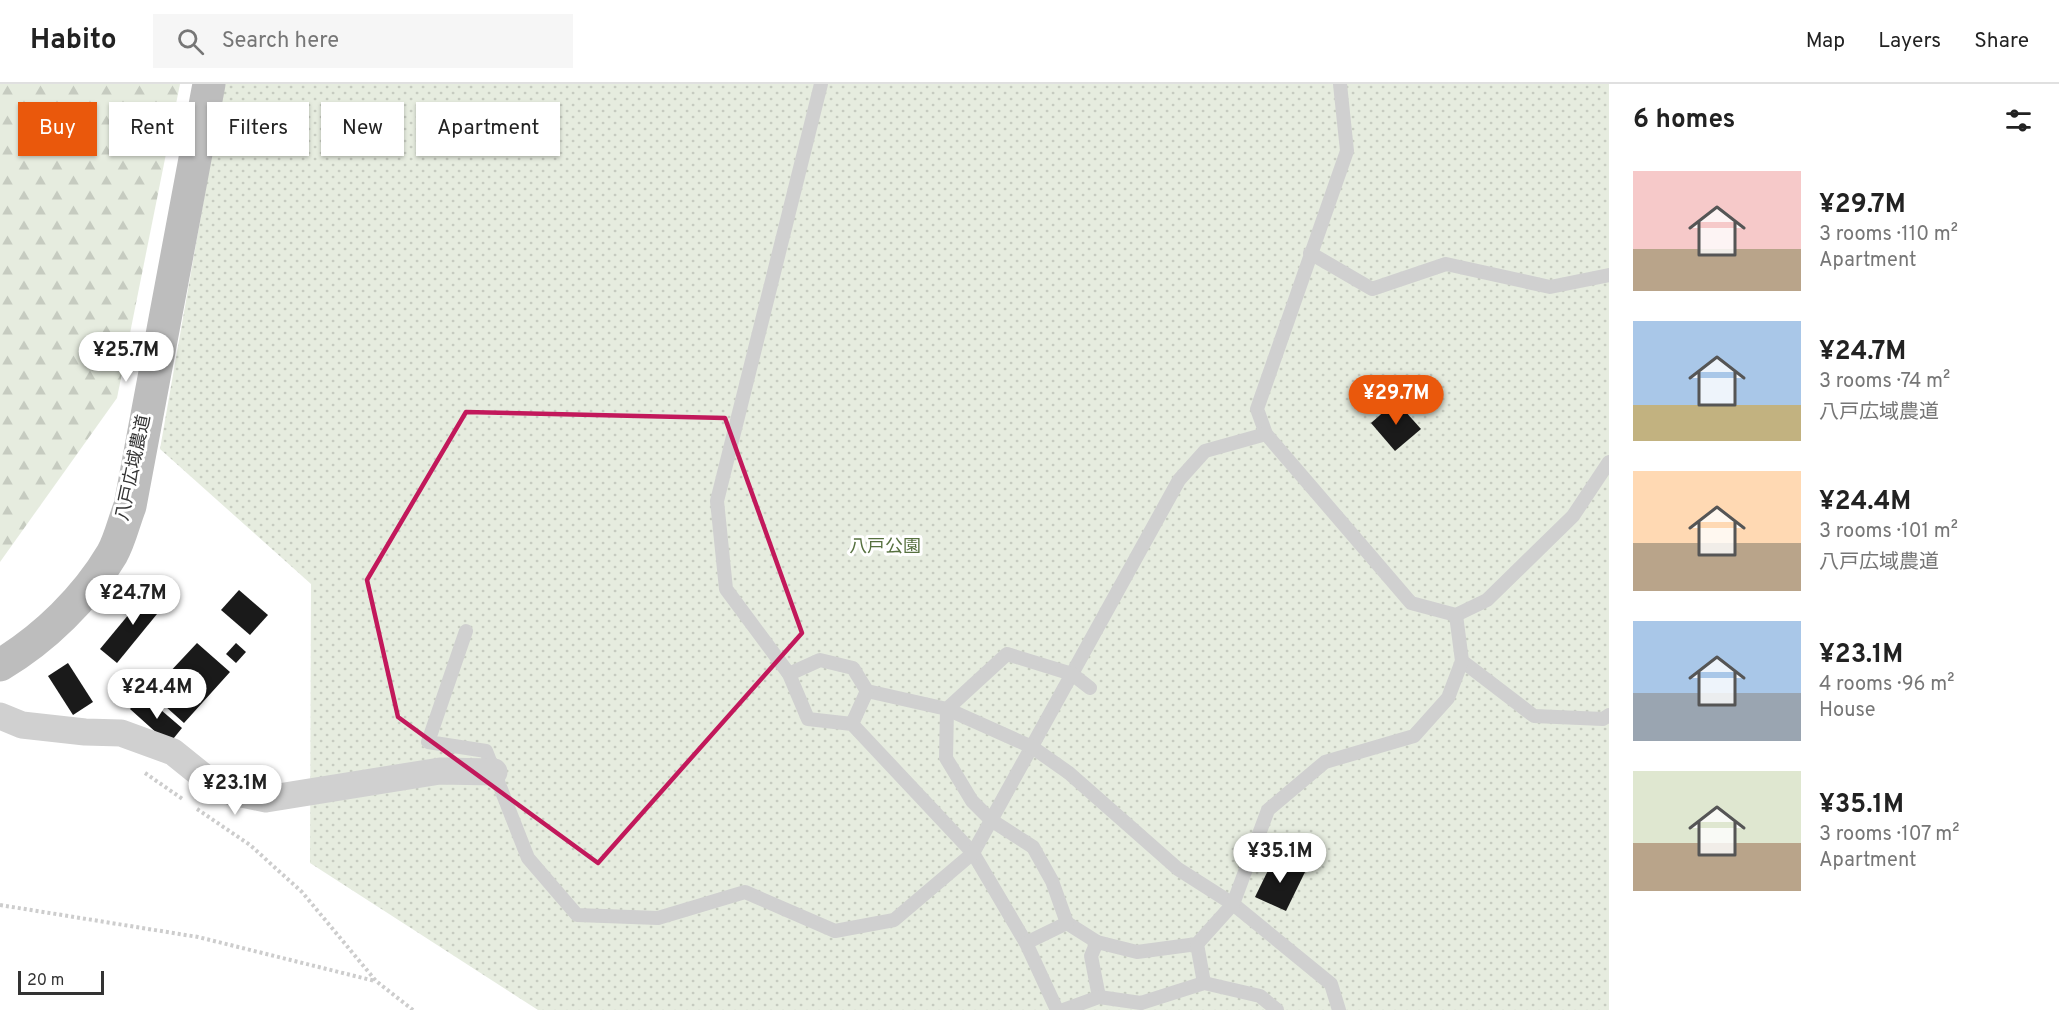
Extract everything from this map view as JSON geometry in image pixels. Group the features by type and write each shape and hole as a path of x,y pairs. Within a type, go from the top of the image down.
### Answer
{"street":[{"name":"八戸広域農道","path":"0,665 30,644 76,603 112,553 130,506 209,84"},
{"path":"0,716 22,725 85,732 121,733 173,752 209,781 232,792 266,799 440,771 494,772"}],"lane":[{"path":"820,84 717,501 726,588 789,674 808,719 852,724 973,853 1026,943 1057,1010"},
{"path":"1340,84 1347,151 1257,409 1266,434 1411,603 1456,615 1486,600 1573,516 1609,462"},
{"path":"1310,253 1372,289 1446,264 1550,287 1609,275"},
{"path":"466,631 428,742 486,751 528,858 577,915 658,918 745,892 835,931 894,920 973,853 1179,480 1205,451 1266,434"},
{"path":"1090,687 1072,674 1007,654 947,709 946,758 972,801 991,820 1033,847 1052,881 1067,923 1097,942 1137,952 1197,944 1233,904 1268,810 1325,762 1414,736 1448,698 1462,661 1456,615"},
{"path":"789,674 820,660 853,668 867,691 947,709 1032,747 1069,773 1178,869 1233,904 1331,984 1339,1010"},
{"path":"1462,661 1534,716 1603,718 1609,715"},
{"path":"852,724 867,691"},
{"path":"1026,943 1067,923"},
{"path":"1097,942 1091,956 1099,997"},
{"path":"1197,944 1204,983"},
{"path":"1063,1010 1099,997 1141,1003 1204,983 1260,996 1277,1010"}],"path":[{"path":"140,770 186,801"},
{"path":"195,807 250,845 302,892 376,981 413,1010"},
{"path":"0,905 198,937 376,981"}],"highlighted area":[{"path":"466,412 725,418 802,633 598,863 398,717 367,580"}],"green space":[{"path":"0,84 180,84 176,102 109,102 109,156 166,156 117,398 0,562"},
{"name":"八戸公園","path":"224,84 1609,84 1609,1010 538,1010 310,863 311,584 160,449 211,156 309,156 309,102 221,102"}],"building":[{"path":"1396,401 1421,429 1395,451 1371,423"},
{"path":"149,590 166,603 117,663 100,649"},
{"path":"239,590 268,615 250,635 221,610"},
{"path":"197,643 230,672 184,723 146,689 162,670 167,675"},
{"path":"236,643 246,652 236,663 226,654"},
{"path":"68,663 93,702 73,715 48,676"},
{"path":"147,698 182,728 169,744 130,709 139,699 143,703"},
{"path":"1275,856 1306,870 1286,911 1255,897"}]}
